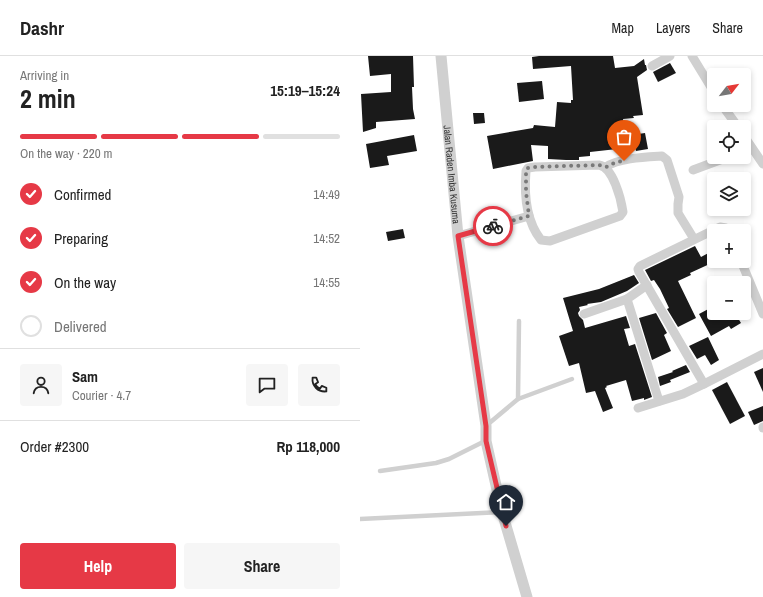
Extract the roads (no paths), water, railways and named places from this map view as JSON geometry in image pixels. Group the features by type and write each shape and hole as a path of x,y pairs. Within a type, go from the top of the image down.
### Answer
{"street":[{"name":"Jalan Raden Imba Kusuma","path":"441,56 458,236 486,426 486,441 502,512 528,597"},
{"path":"652,66 670,56"},
{"path":"692,56 707,81"},
{"path":"751,153 763,164"},
{"path":"606,167 616,162 651,157 662,156 667,160 679,197 678,213 694,240"},
{"path":"693,170 709,164"},
{"path":"599,165 606,167 611,174 621,203 623,212 620,216 550,241 541,240 534,232 529,216 526,170 534,167 599,165"},
{"path":"458,236 529,216"},
{"path":"704,384 638,272 638,269 640,266 707,234"},
{"path":"744,268 763,314"},
{"path":"584,314 627,299 647,285"},
{"path":"627,299 659,401"},
{"path":"638,408 683,394 763,354"}],"lane":[{"path":"518,399 519,321"},
{"path":"486,426 518,399 572,379"},
{"path":"380,471 436,464 459,455 486,441"},
{"path":"360,519 502,512"}]}
